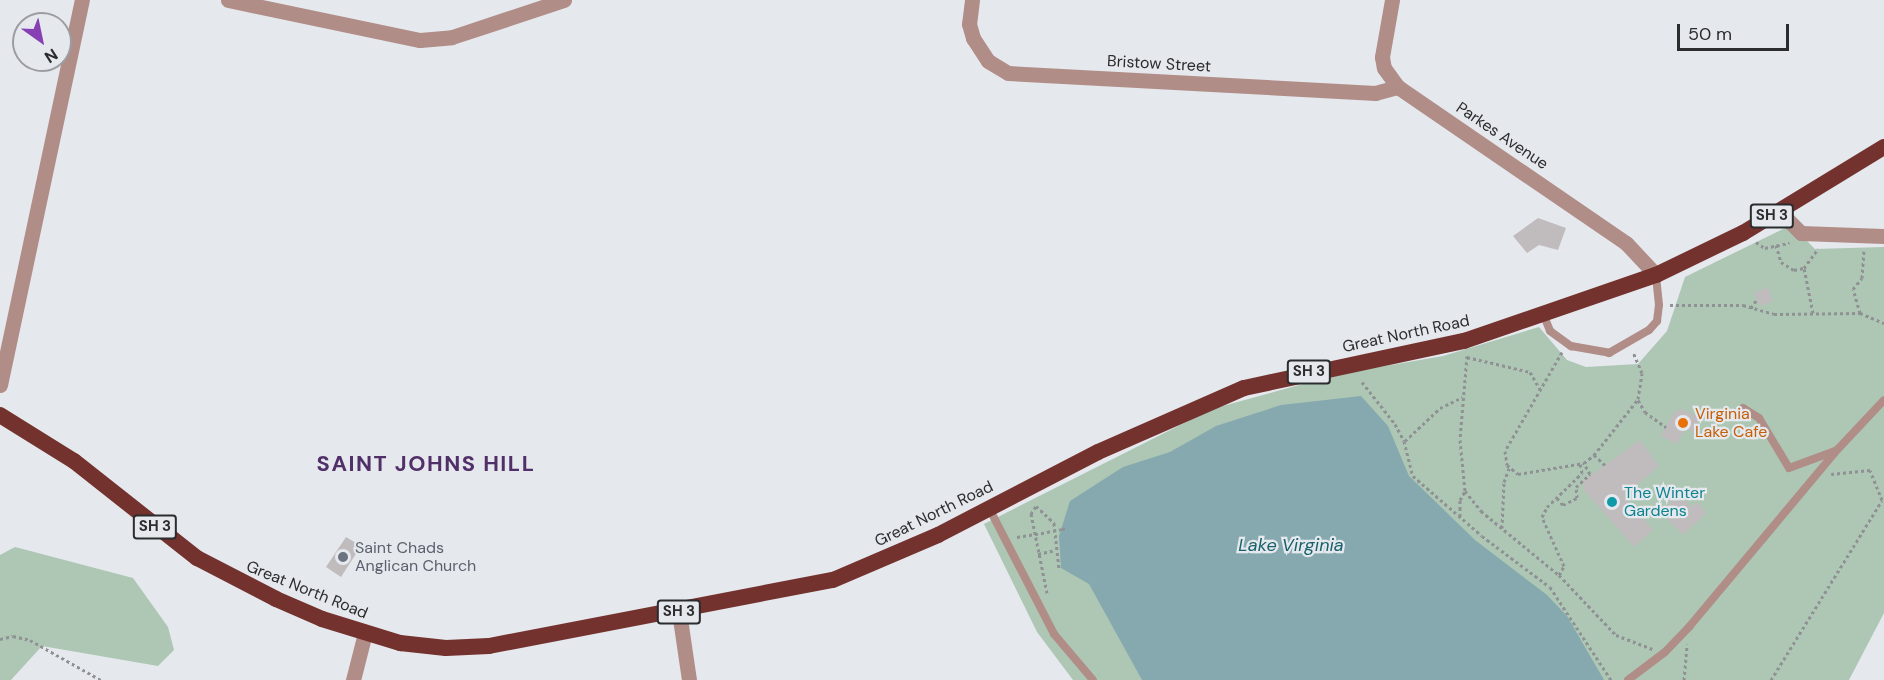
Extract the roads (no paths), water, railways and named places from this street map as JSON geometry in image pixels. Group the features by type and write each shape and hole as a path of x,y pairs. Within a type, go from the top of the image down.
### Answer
{"highway":[{"name":"Great North Road","path":"0,415 74,461 197,558 276,599 365,633 400,643 466,648 679,612 833,580 896,555 1098,452 1244,388 1466,349 1544,316 1656,275 1709,251 1780,212 1884,147"}],"street":[{"path":"0,385 82,0"},
{"path":"228,0 407,38 436,40 564,0"},
{"name":"Bristow Street","path":"972,0 969,24 976,45 988,61 1008,73 1375,93 1398,87"},
{"name":"Parkes Avenue","path":"1392,0 1382,57 1384,68 1398,87 1626,243 1656,275"},
{"path":"1780,212 1801,233 1884,236"},
{"path":"679,612 689,680"},
{"path":"353,680 365,633"}],"lane":[{"path":"1544,316 1550,331 1562,339 1584,351 1609,352 1649,330 1657,321 1659,304 1656,275"},
{"path":"1628,680 1665,652 1689,627 1836,451 1884,400"},
{"path":"1743,408 1759,418 1789,468 1836,451"},
{"path":"989,508 1054,634 1093,680"}],"water":[{"name":"Lake Virginia","path":"1361,396 1388,426 1409,476 1475,540 1547,595 1567,616 1604,680 1142,680 1089,584 1061,568 1059,536 1070,501 1123,467 1170,452 1216,426 1281,405"}],"place":[{"name":"Virginia Lake Cafe","path":"1683,423"},
{"name":"The Winter Gardens","path":"1612,502"},
{"name":"Saint Chads Anglican Church","path":"343,557"}],"district":[{"name":"SAINT JOHNS HILL","path":"426,464"}]}
